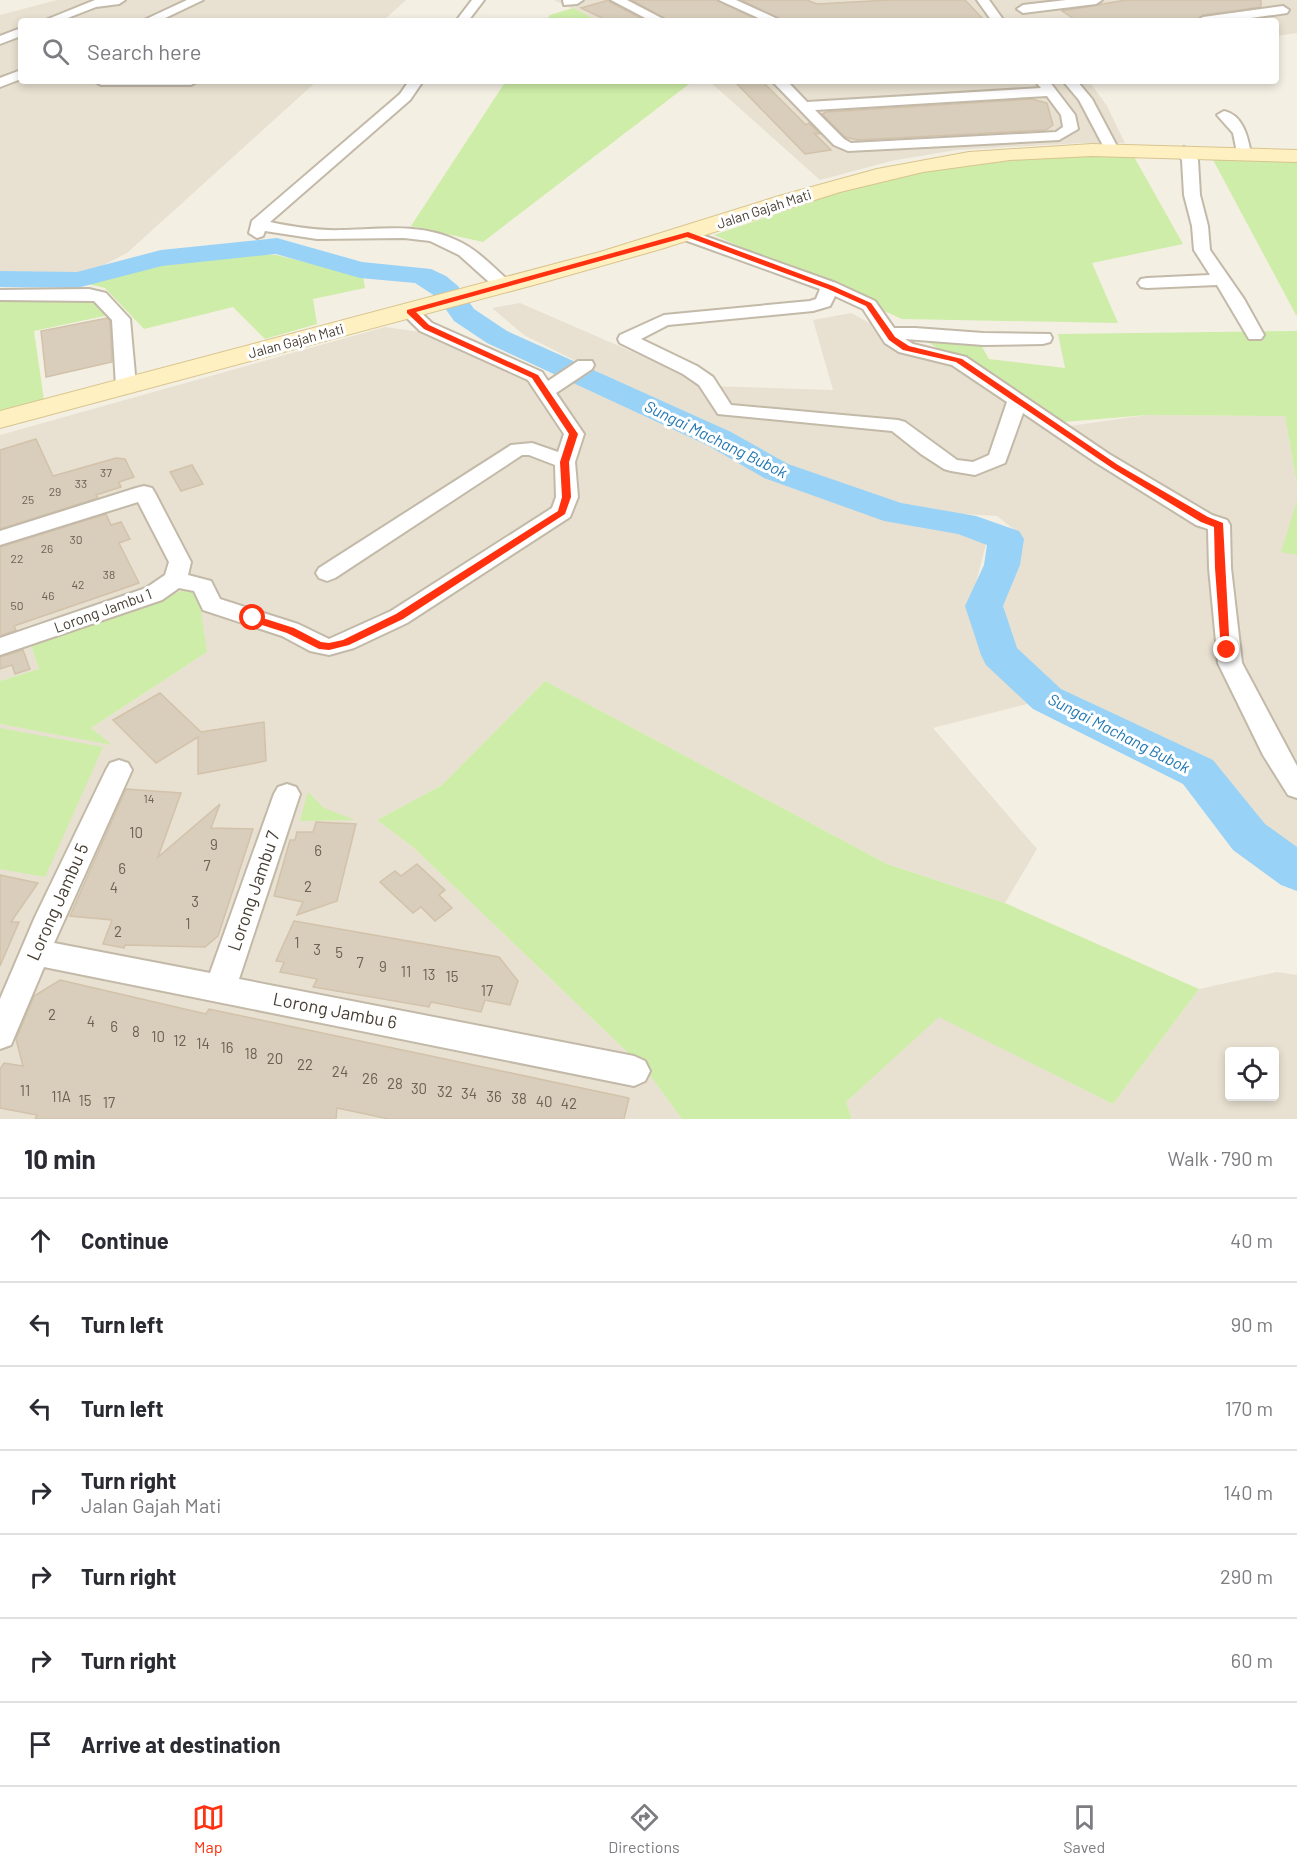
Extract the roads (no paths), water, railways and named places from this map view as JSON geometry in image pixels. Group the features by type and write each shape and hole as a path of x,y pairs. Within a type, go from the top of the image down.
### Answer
{"main road":[{"name":"Jalan Gajah Mati","path":"0,420 688,235 836,186 918,165 1016,153 1112,150 1297,156"}],"street":[{"path":"57,18 93,4 119,0"},
{"path":"155,18 197,0"},
{"path":"464,18 478,0"},
{"path":"617,0 655,18"},
{"path":"725,0 769,18"},
{"path":"983,0 996,18"},
{"path":"1028,18 1020,5 1096,0"},
{"path":"1264,0 1297,18"},
{"path":"1045,3 1054,18"},
{"path":"1225,18 1283,10"},
{"path":"0,40 18,33"},
{"path":"0,83 18,75"},
{"path":"414,84 405,97 257,229 327,235 389,231 425,235 449,242 465,251 504,286"},
{"path":"781,84 839,142 848,147 1059,136 1071,129 1068,114 1046,87 805,106"},
{"path":"1072,84 1085,99 1112,150"},
{"path":"1224,115 1240,132 1243,154"},
{"path":"1184,152 1190,160 1192,195 1200,226 1202,250 1255,335"},
{"path":"688,235 869,305 889,334 906,348 959,360 1017,402 1115,466 1204,519 1219,525 1220,568 1230,663 1276,755 1297,788"},
{"path":"1146,283 1222,280"},
{"path":"830,288 824,302 813,306 664,320 627,339 690,370 706,381 725,410 898,426 939,458 975,470 998,459 1017,402"},
{"path":"0,295 81,294 100,297 121,319 126,386"},
{"path":"0,538 144,493 180,562 175,579 203,586 211,604 290,630 319,645 329,646 346,642 399,617 562,512 567,497 565,462 573,434 535,376 426,327 419,309"},
{"path":"889,334 915,333 983,339 1043,338"},
{"path":"544,392 585,365"},
{"path":"327,573 518,449 531,449 565,462"},
{"name":"Lorong Jambu 1","path":"0,647 154,594 175,579"},
{"name":"Lorong Jambu 5","path":"0,1035 35,952 119,770"},
{"name":"Lorong Jambu 7","path":"220,989 287,794"},
{"name":"Lorong Jambu 6","path":"35,952 634,1071"}],"waterway":[{"name":"Sungai Machang Bubok","path":"0,279 77,280 161,258 277,246 360,270 421,275 436,282 448,292 464,315 497,337 720,439 776,471 896,513 964,524 1006,539 1002,565 984,606 1000,655 1047,699 1198,772 1249,837 1297,872"}]}
